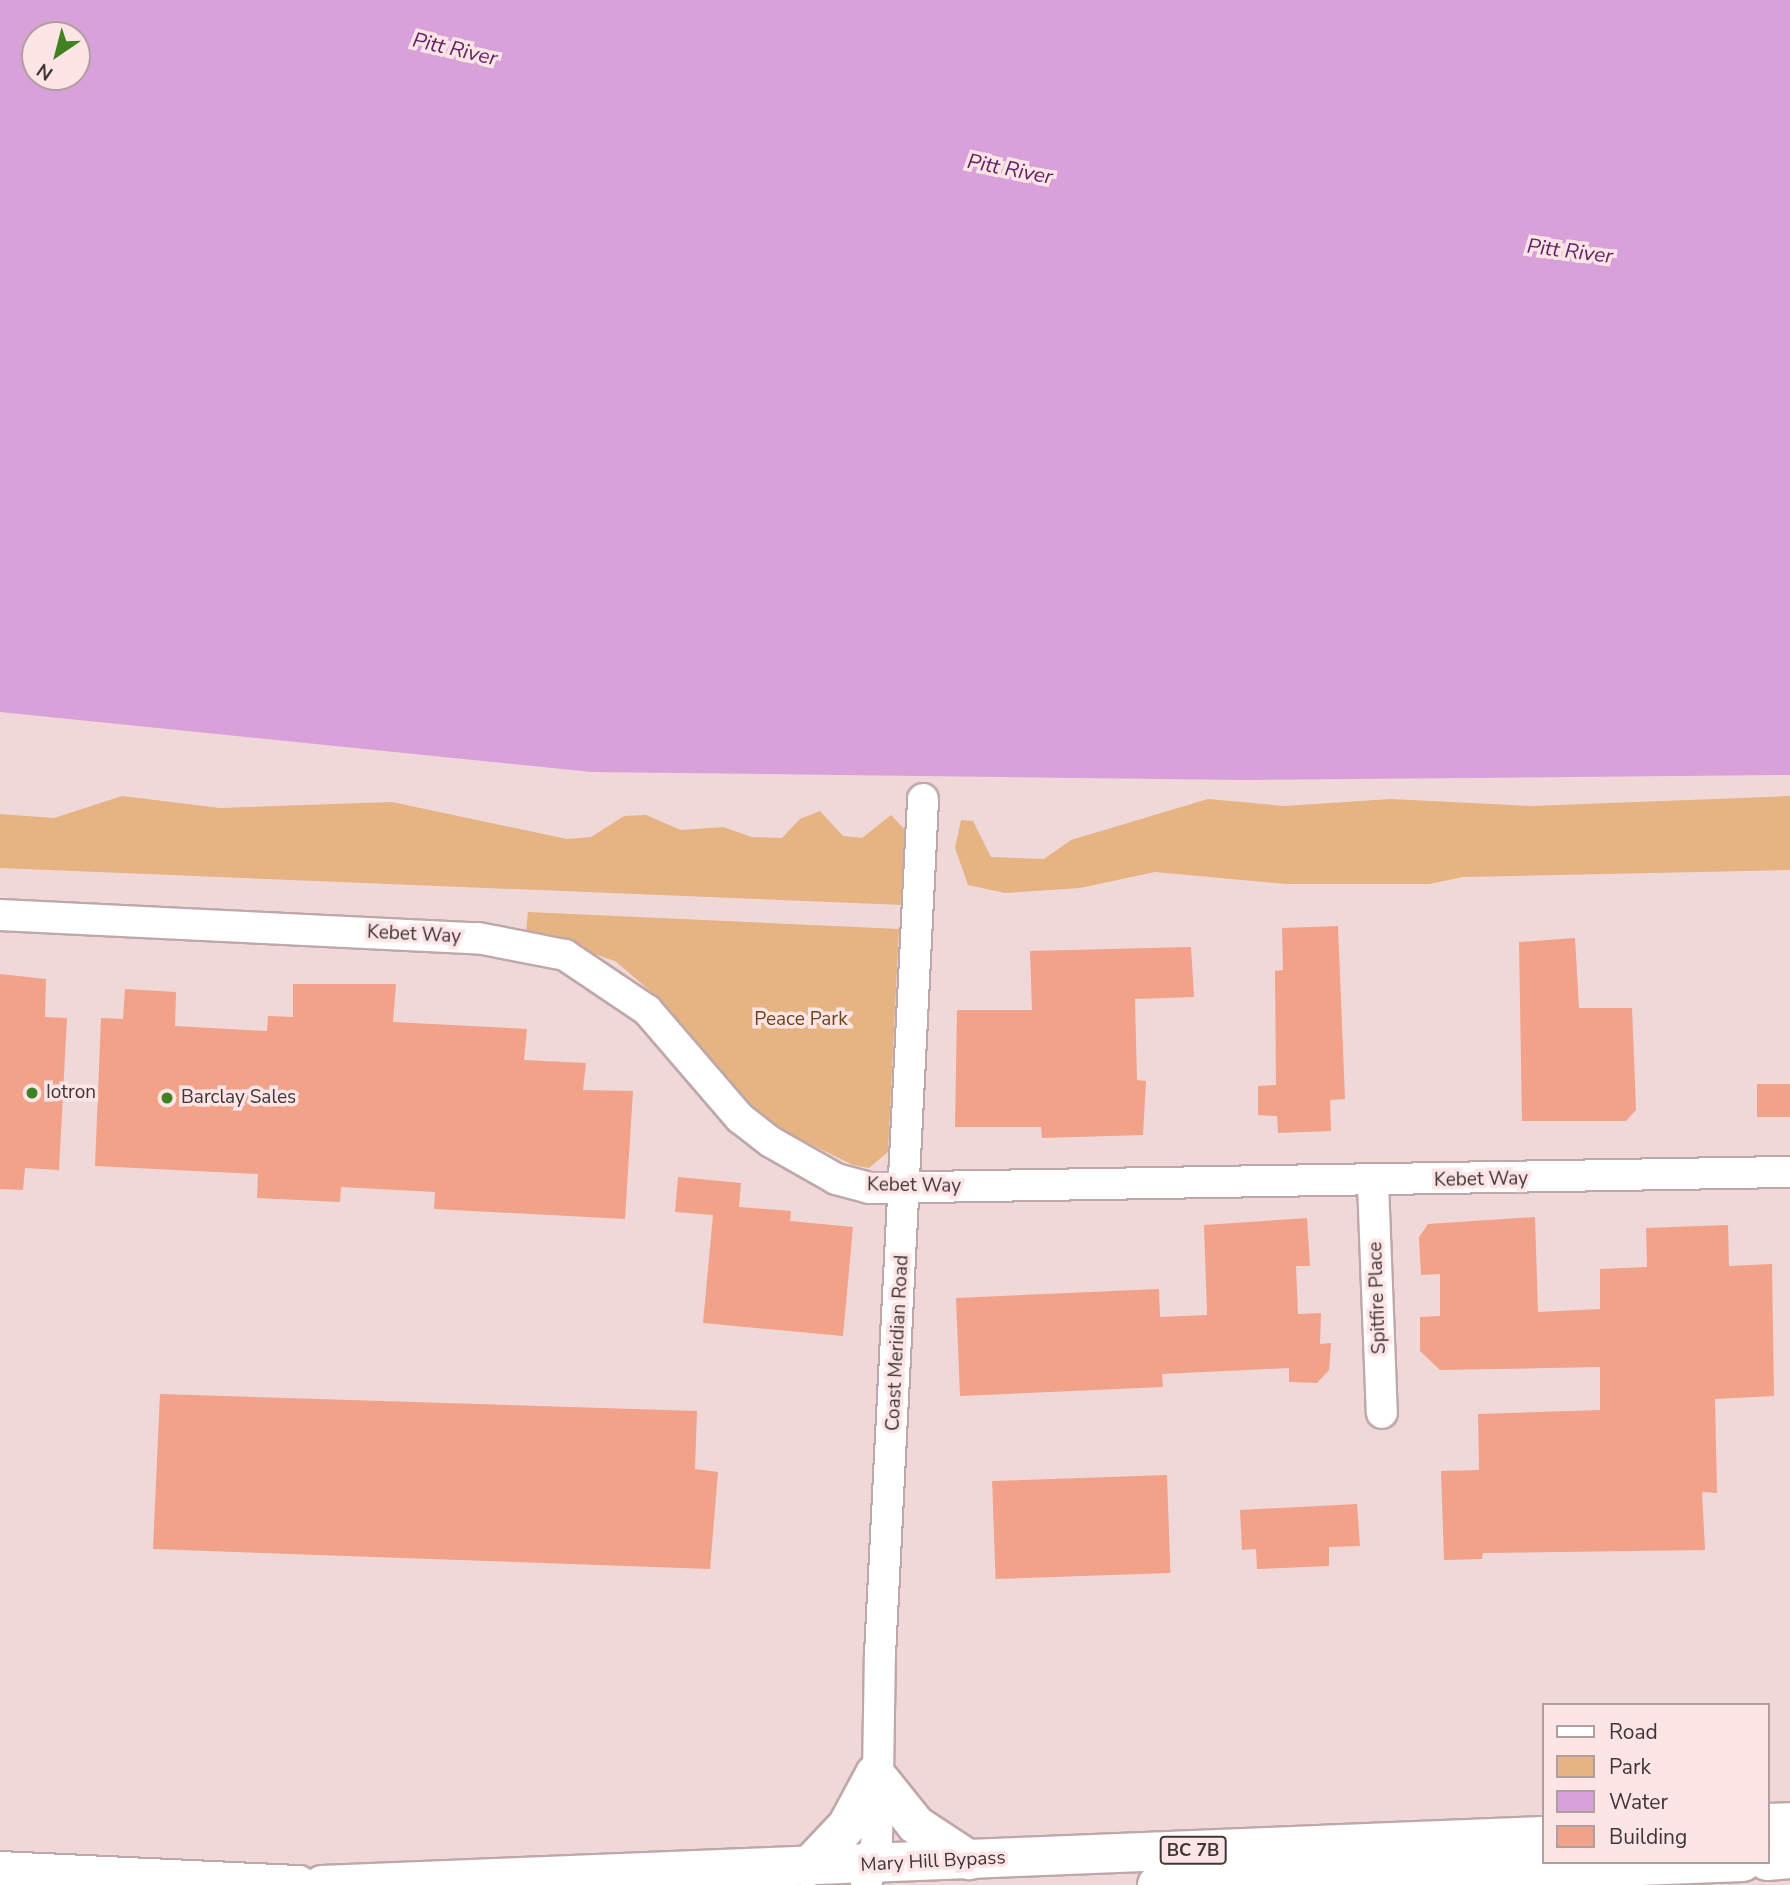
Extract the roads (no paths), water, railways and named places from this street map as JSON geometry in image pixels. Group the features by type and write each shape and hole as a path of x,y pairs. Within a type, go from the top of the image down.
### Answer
{"highway":[{"path":"808,1867 847,1826 875,1774 916,1825 969,1860"},
{"path":"1769,1824 1790,1822"},
{"name":"Mary Hill Bypass","path":"322,1885 808,1867 871,1875 969,1860 1542,1836"},
{"path":"1769,1861 1790,1859"},
{"name":"BC 7B","path":"1157,1885 1692,1864"},
{"path":"0,1871 299,1885"}],"street":[{"name":"Coast Meridian Road","path":"871,1875 907,1188 923,799"},
{"name":"Kebet Way","path":"0,915 523,942 565,956 621,987 740,1118 780,1148 836,1179 907,1188 1373,1183 1790,1172"},
{"name":"Spitfire Place","path":"1373,1183 1382,1413"}],"water":[{"name":"Pitt River","path":"0,0 1790,0 1790,775 1244,780 592,772 0,712"}],"place":[{"name":"Iotron","path":"32,1093"},
{"name":"Barclay Sales","path":"167,1098"}],"park label":[{"name":"Peace Park","path":"801,1020"}]}
